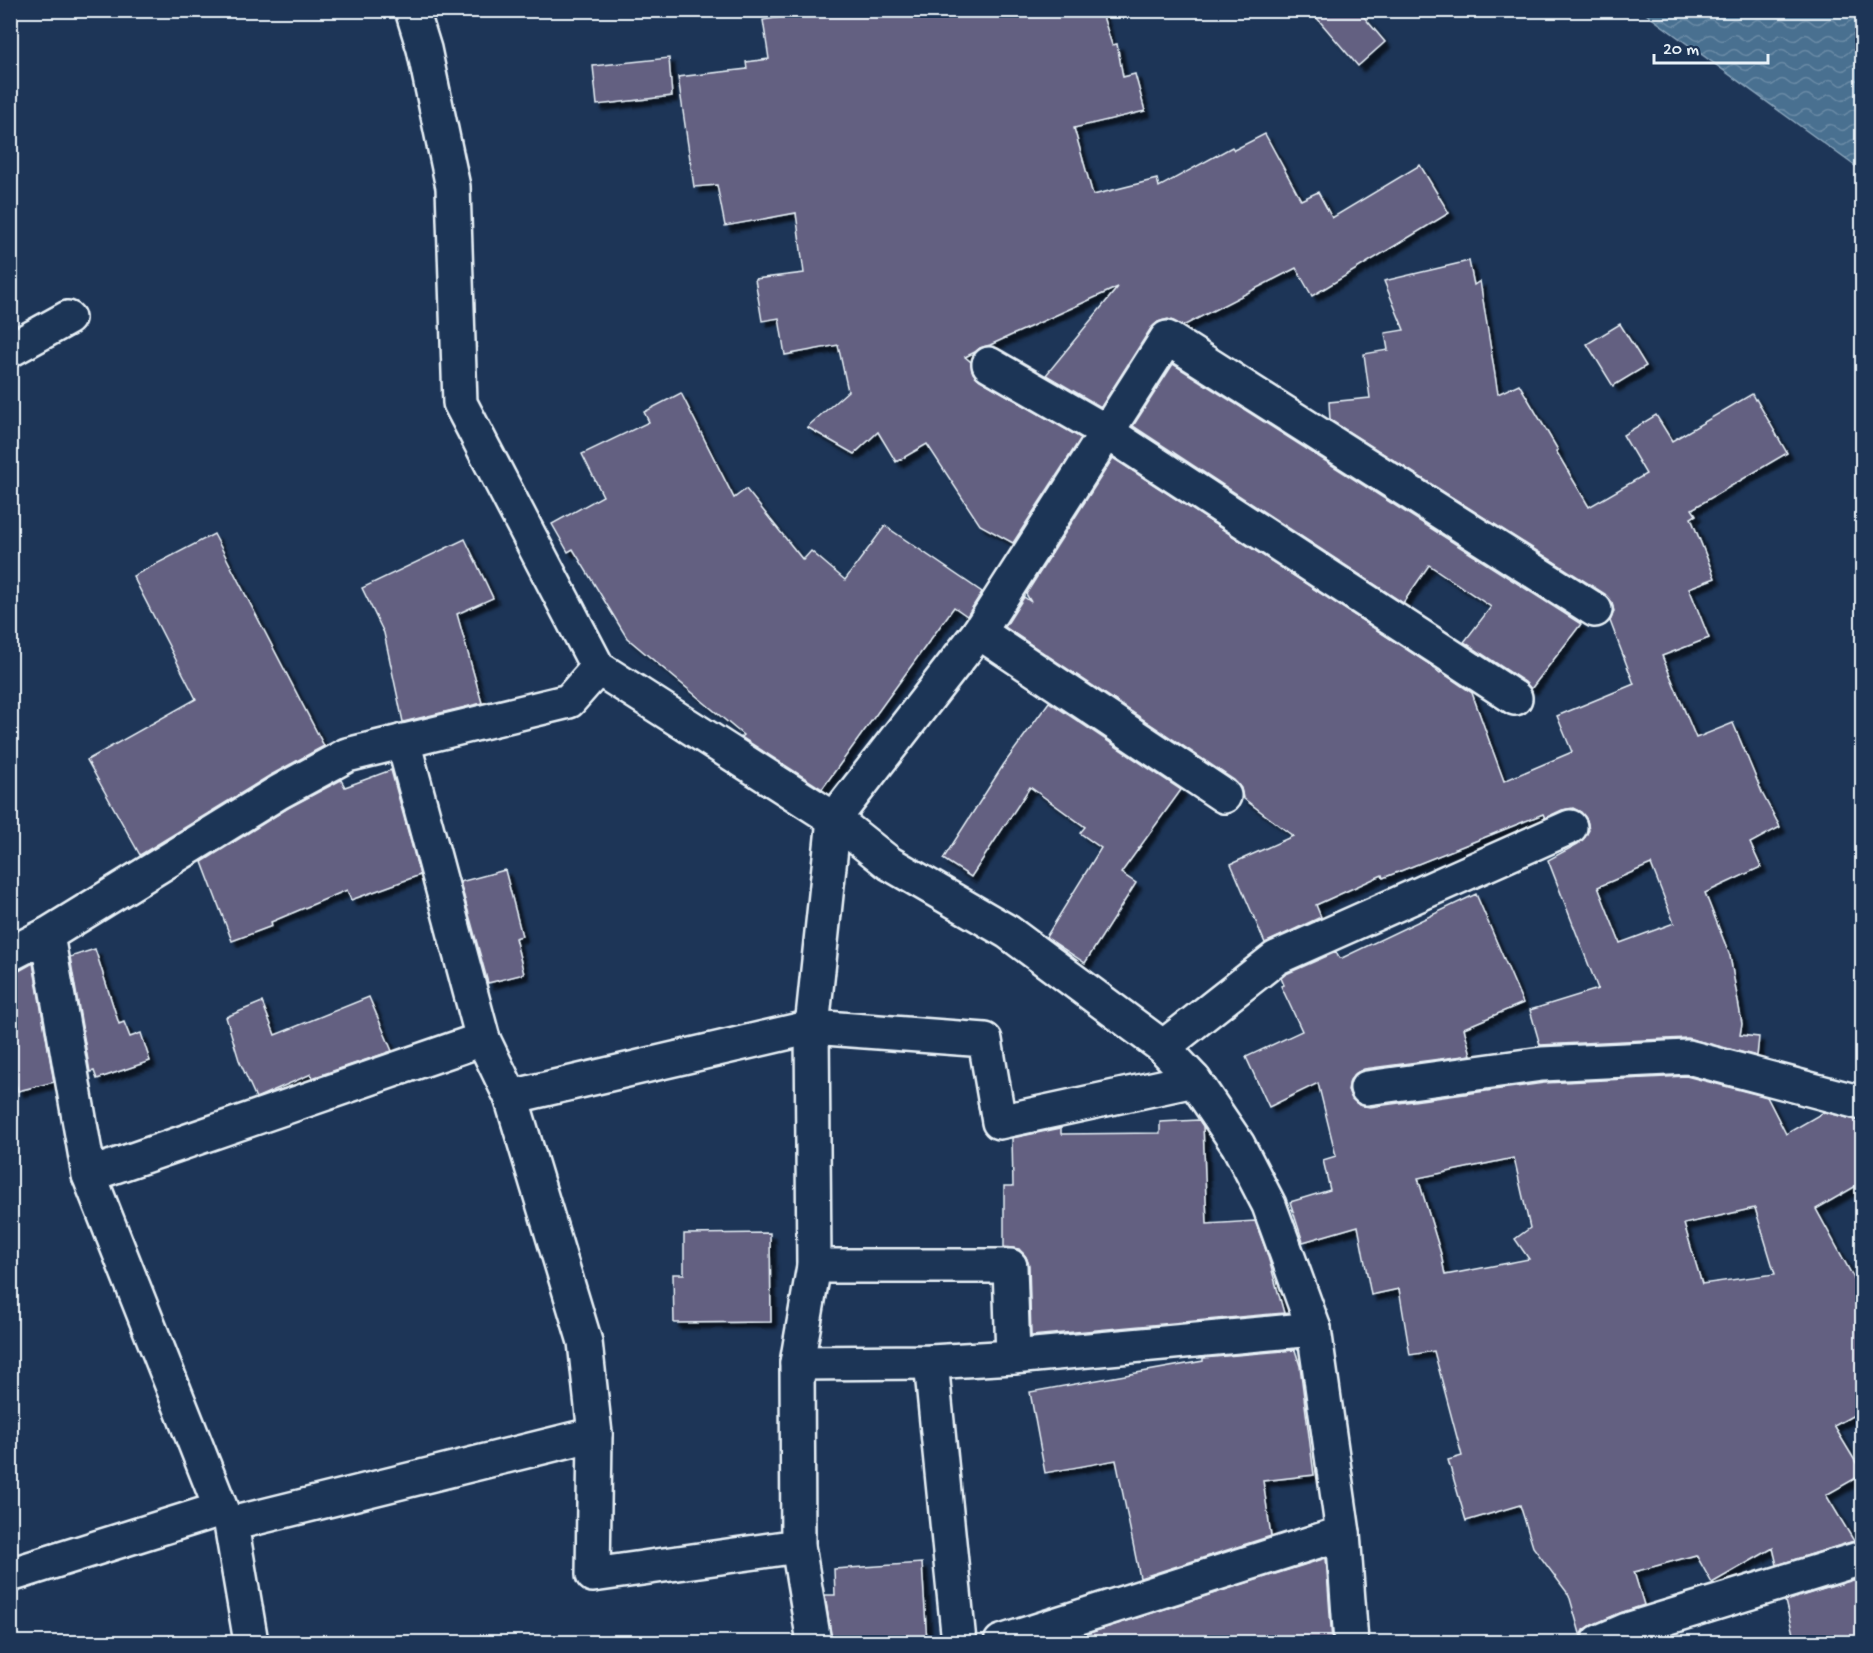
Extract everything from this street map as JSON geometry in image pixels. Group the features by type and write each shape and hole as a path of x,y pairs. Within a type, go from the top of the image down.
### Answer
{"street":[{"path":"412,10 424,49 453,188 460,403 598,668 834,819 889,863 1008,932 1163,1047 1194,1080 1238,1144 1269,1205 1314,1329 1343,1533 1351,1642"},
{"path":"10,351 68,318"},
{"path":"814,1642 798,1546 797,1364 814,1266 812,1027 834,819 979,632 1167,338 1595,610"},
{"path":"989,364 1107,432 1515,698"},
{"path":"979,632 1224,796"},
{"path":"10,954 47,935 279,792 346,755 569,701 598,668"},
{"path":"403,741 483,1040 511,1097 585,1342 595,1434 593,1575 798,1546"},
{"path":"1163,1047 1276,958 1570,827"},
{"path":"10,1575 221,1509 89,1175 47,935"},
{"path":"511,1097 812,1027 985,1040 999,1122 1194,1080"},
{"path":"89,1175 483,1040"},
{"path":"1367,1088 1542,1064 1688,1058 1863,1103"},
{"path":"814,1266 1010,1266 1013,1357"},
{"path":"797,1364 931,1362 1013,1357 1314,1329"},
{"path":"931,1362 959,1642"},
{"path":"251,1642 231,1524 595,1434"},
{"path":"1001,1642 1343,1533"},
{"path":"1599,1642 1628,1630 1863,1558"}],"water":[{"path":"1642,11 1862,11 1862,171"}],"building":[{"path":"825,10 1101,10 1112,45 1117,44 1123,77 1135,74 1145,111 1074,128 1093,195 1157,179 1159,187 1232,147 1234,150 1265,134 1301,200 1318,192 1332,218 1420,165 1449,213 1312,296 1296,268 1183,326 1168,319 1158,322 1151,328 1101,407 1046,375 1118,287 980,348 965,357 971,362 973,373 980,380 1081,438 1013,543 980,525 927,444 896,462 878,432 854,454 807,427 848,391 838,345 785,355 779,318 762,321 755,279 804,273 796,213 725,226 717,185 694,187 678,77 747,69 746,62 769,59 763,20"},
{"path":"1310,10 1358,10 1385,42 1358,66"},
{"path":"669,58 672,96 597,105 593,66"},
{"path":"1469,261 1474,285 1480,281 1498,394 1519,384 1589,507 1646,474 1623,435 1656,415 1672,441 1752,394 1787,453 1692,509 1696,515 1691,518 1715,578 1689,588 1709,638 1662,656 1696,738 1733,723 1763,795 1780,827 1750,843 1761,867 1705,893 1730,956 1742,1024 1740,1035 1759,1037 1757,1056 1687,1038 1540,1045 1530,1010 1598,989 1548,860 1578,844 1589,830 1587,820 1581,812 1573,808 1562,810 1545,818 1543,814 1383,878 1382,875 1316,905 1321,917 1265,943 1231,864 1293,836 1243,798 1241,788 1234,780 1005,627 1024,597 1031,602 1026,594 1113,458 1472,693 1504,781 1572,752 1557,716 1634,684 1610,621 1614,611 1611,601 1605,594 1330,420 1329,402 1370,398 1364,354 1388,350 1385,333 1404,330 1384,281","holes":["1651,864 1674,923 1620,943 1598,887"]},
{"path":"1620,324 1646,366 1613,386 1587,344"},
{"path":"1173,364 1581,624 1531,689 1525,682 1464,642 1491,607 1429,565 1403,603 1133,426"},
{"path":"681,393 734,498 746,489 803,560 811,551 845,580 885,526 982,592 967,616 954,607 822,789 741,737 743,735 627,638 573,549 568,552 552,524 603,496 582,454 649,422 644,412"},
{"path":"214,534 324,746 269,776 140,855 87,760 196,699 133,576"},
{"path":"465,539 493,598 457,614 482,703 403,722 384,633 362,588"},
{"path":"1049,702 1181,790 1121,873 1136,883 1085,963 1046,937 1101,848 1080,833 1085,827 1030,787 971,877 943,859 1004,764"},
{"path":"391,770 420,875 351,900 347,890 271,922 272,926 232,941 202,862 288,808 341,780 345,787"},
{"path":"505,870 522,936 515,938 524,974 488,983 460,882"},
{"path":"1476,894 1523,1003 1464,1028 1471,1055 1364,1069 1356,1073 1350,1080 1348,1090 1352,1099 1359,1105 1370,1107 1544,1083 1686,1076 1767,1097 1786,1134 1824,1112 1860,1121 1863,1125 1863,1182 1816,1209 1863,1295 1863,1410 1834,1426 1863,1474 1826,1495 1854,1541 1777,1565 1773,1548 1712,1583 1696,1555 1634,1572 1644,1605 1592,1625 1584,1630 1581,1637 1569,1595 1533,1547 1520,1505 1466,1521 1448,1460 1462,1456 1434,1351 1410,1355 1399,1289 1371,1295 1358,1226 1303,1242 1290,1202 1330,1190 1323,1160 1336,1156 1318,1083 1269,1107 1246,1057 1302,1031 1281,986 1284,985 1281,978 1336,952 1339,958","holes":["1514,1158 1530,1228 1515,1239 1529,1259 1445,1275 1418,1178","1755,1208 1775,1274 1702,1284 1684,1224"]},
{"path":"95,949 119,1024 124,1022 130,1037 141,1033 150,1061 97,1079 94,1071 90,1072 70,957"},
{"path":"33,963 54,1082 18,1091 10,1064 10,972 19,971"},
{"path":"369,997 392,1051 312,1078 311,1074 256,1098 239,1060 226,1017 262,1002 275,1035"},
{"path":"1199,1120 1203,1126 1207,1224 1255,1221 1267,1253 1284,1313 1031,1336 1029,1265 1019,1249 1004,1247 1004,1186 1013,1186 1012,1138 1061,1128 1061,1134 1160,1133 1160,1122"},
{"path":"770,1233 771,1322 674,1323 673,1274 684,1274 684,1234"},
{"path":"1295,1350 1300,1366 1314,1475 1263,1481 1271,1536 1140,1578 1116,1460 1045,1473 1030,1392 1203,1361 1203,1358"},
{"path":"1326,1558 1332,1642 1061,1642"},
{"path":"922,1563 927,1642 832,1642 825,1595 835,1595 834,1569"},
{"path":"1863,1577 1863,1642 1795,1642 1785,1601"}]}
